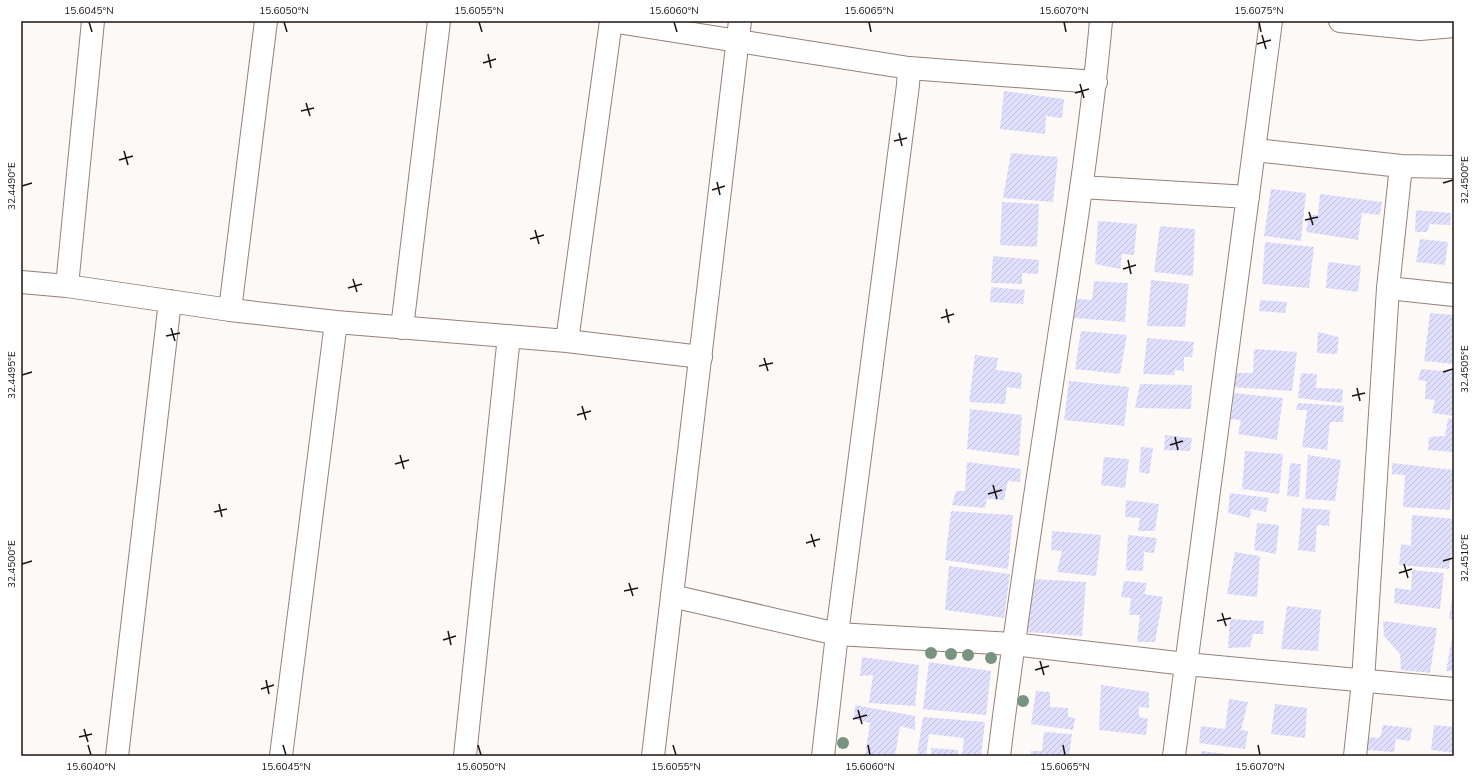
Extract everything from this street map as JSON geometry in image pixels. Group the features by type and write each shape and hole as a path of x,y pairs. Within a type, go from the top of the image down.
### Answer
{"street":[{"path":"67,286 93,21"},
{"path":"230,310 266,21"},
{"path":"402,328 439,21"},
{"path":"567,341 611,21 739,31 909,68 1096,82"},
{"path":"999,756 1013,644 1082,187 1096,82 1102,21"},
{"path":"1174,756 1271,21"},
{"path":"1340,21 1420,29 1443,25"},
{"path":"653,756 739,31"},
{"path":"823,756 837,634 909,68"},
{"path":"1255,150 1401,166 1454,167"},
{"path":"1355,756 1363,680 1388,288 1401,166"},
{"path":"1082,187 1248,198"},
{"path":"21,282 67,286 230,310 336,322 567,341 701,357"},
{"path":"1388,288 1454,295"},
{"path":"117,756 170,300"},
{"path":"281,756 336,322"},
{"path":"465,756 509,336"},
{"path":"672,596 837,634 1013,644 1186,664 1454,689"}],"building":[{"path":"1004,91 1064,99 1062,118 1046,116 1045,134 1000,129"},
{"path":"1011,153 1058,157 1053,202 1003,198"},
{"path":"1271,189 1306,193 1301,241 1264,236"},
{"path":"1320,194 1382,202 1380,215 1362,213 1358,240 1306,232 1309,215 1318,215"},
{"path":"1002,202 1039,204 1037,247 1000,245"},
{"path":"1416,210 1451,213 1450,225 1430,224 1427,232 1415,232"},
{"path":"1098,221 1137,224 1134,255 1122,254 1120,269 1095,264"},
{"path":"1160,226 1195,229 1193,276 1154,272"},
{"path":"1420,239 1448,242 1445,265 1416,262"},
{"path":"1265,242 1314,247 1309,288 1262,284"},
{"path":"993,256 1039,260 1038,274 1022,273 1022,284 991,283"},
{"path":"1328,262 1361,266 1358,292 1326,288"},
{"path":"1151,280 1189,284 1185,327 1147,326"},
{"path":"1094,281 1128,283 1125,322 1074,318 1077,299 1092,300"},
{"path":"991,287 1025,290 1023,304 990,302"},
{"path":"1260,300 1287,302 1285,313 1259,311"},
{"path":"1430,313 1454,315 1454,364 1424,361"},
{"path":"1081,331 1127,335 1120,374 1075,369"},
{"path":"1318,332 1339,337 1337,354 1317,353"},
{"path":"1147,338 1194,342 1192,357 1184,357 1184,371 1175,370 1174,375 1143,374"},
{"path":"1254,349 1297,352 1292,391 1231,387 1233,373 1253,373"},
{"path":"975,355 998,358 996,370 1022,373 1021,389 1007,387 1005,404 969,402"},
{"path":"1421,369 1454,372 1454,416 1432,413 1435,400 1425,399 1426,381 1418,380"},
{"path":"1301,373 1317,374 1316,388 1343,389 1342,403 1298,398"},
{"path":"1069,381 1129,387 1124,426 1064,420"},
{"path":"1140,384 1192,385 1191,409 1135,408"},
{"path":"1234,393 1283,398 1277,440 1238,434 1241,420 1231,419"},
{"path":"1298,403 1344,406 1343,422 1330,422 1327,450 1302,447 1307,410 1296,410"},
{"path":"970,409 1022,415 1019,456 967,449"},
{"path":"1448,418 1454,419 1454,452 1428,450 1429,437 1445,436"},
{"path":"1165,435 1192,438 1190,451 1164,450"},
{"path":"1141,447 1153,448 1149,474 1139,472"},
{"path":"1245,451 1283,454 1279,494 1242,489"},
{"path":"1308,455 1341,460 1335,501 1305,499"},
{"path":"1104,457 1129,459 1125,488 1101,485"},
{"path":"967,462 1021,469 1020,482 1008,481 1004,500 987,499 985,508 952,505 956,491 965,491"},
{"path":"1290,463 1301,464 1299,497 1287,496"},
{"path":"1392,463 1454,470 1450,510 1403,507 1405,475 1392,474"},
{"path":"1230,493 1269,498 1266,512 1251,509 1250,518 1228,513"},
{"path":"1126,500 1159,504 1155,531 1138,531 1140,518 1125,517"},
{"path":"1302,508 1330,510 1329,526 1317,525 1315,552 1298,550"},
{"path":"951,511 1013,515 1008,569 945,560"},
{"path":"1412,515 1454,519 1454,535 1449,569 1399,565 1401,544 1411,546"},
{"path":"1257,523 1279,525 1276,554 1254,550"},
{"path":"1052,531 1101,535 1096,576 1057,572 1062,551 1051,550"},
{"path":"1128,535 1157,538 1154,553 1144,552 1143,571 1126,570"},
{"path":"1235,552 1260,556 1257,597 1227,594"},
{"path":"949,566 1010,574 1004,618 945,610"},
{"path":"1412,570 1444,573 1440,609 1394,603 1395,588 1411,590"},
{"path":"1033,579 1086,582 1082,636 1027,632"},
{"path":"1124,581 1147,583 1144,594 1163,597 1155,642 1137,642 1140,615 1129,615 1131,598 1121,597"},
{"path":"1453,592 1454,619 1449,619"},
{"path":"1287,606 1321,610 1318,651 1281,649"},
{"path":"1230,619 1264,621 1263,634 1253,634 1250,647 1228,648"},
{"path":"1383,621 1437,628 1430,673 1401,670 1400,654 1384,636"},
{"path":"1453,633 1454,671 1446,671"},
{"path":"862,657 919,665 915,706 869,703 873,675 860,676"},
{"path":"929,662 991,671 986,715 923,709"},
{"path":"1101,685 1149,692 1149,708 1139,707 1139,717 1148,719 1146,735 1099,730"},
{"path":"1036,691 1050,692 1050,707 1068,708 1068,717 1075,718 1073,730 1031,724"},
{"path":"1229,699 1248,702 1241,730 1248,731 1245,749 1199,743 1201,726 1225,729"},
{"path":"1275,704 1307,708 1305,738 1271,734"},
{"path":"855,705 915,716 915,730 900,726 895,756 865,756 870,723 854,719"},
{"path":"923,717 985,722 981,756 962,756 964,738 929,734 926,756 917,756"},
{"path":"1383,725 1412,728 1410,741 1396,739 1394,752 1367,750 1369,737 1380,738"},
{"path":"1434,725 1454,727 1454,753 1431,750"},
{"path":"1044,732 1072,734 1069,756 1030,756 1031,751 1042,751"},
{"path":"931,748 958,750 957,756 931,756"},
{"path":"1201,751 1235,755 1235,756 1201,756"}]}
